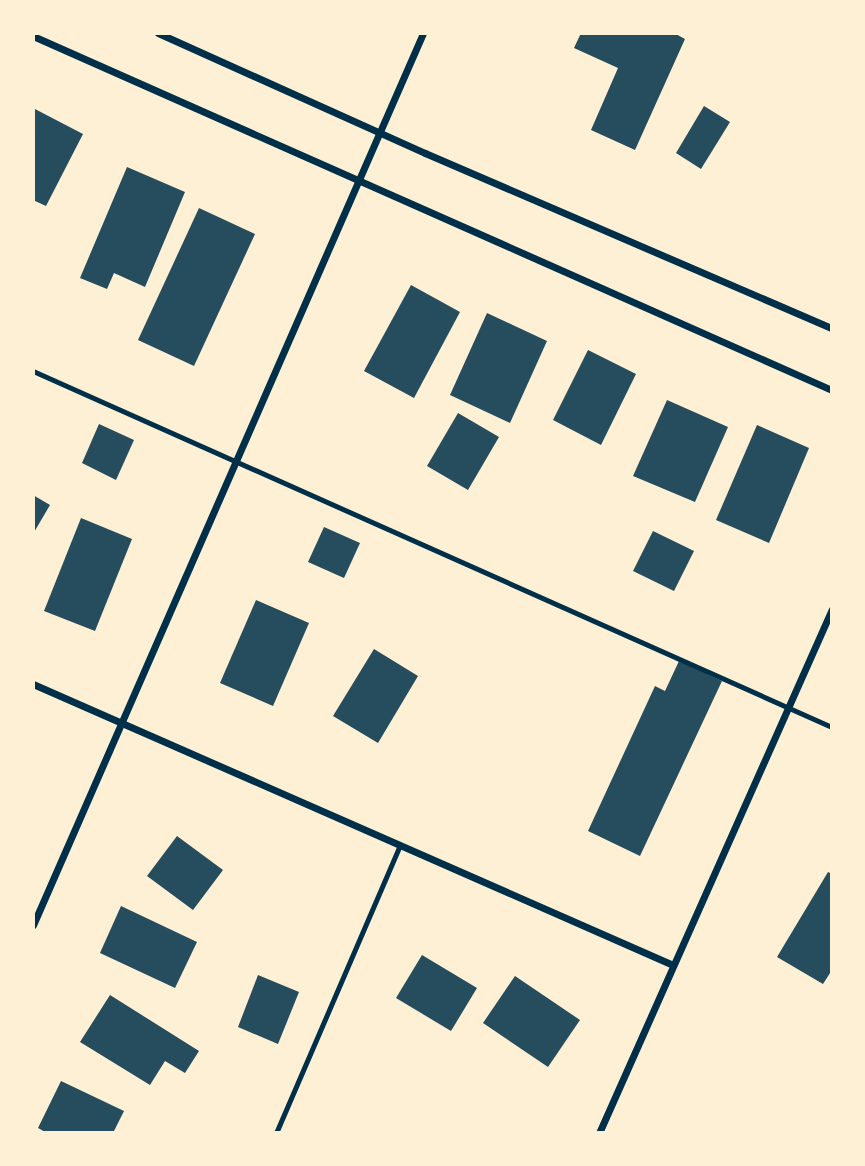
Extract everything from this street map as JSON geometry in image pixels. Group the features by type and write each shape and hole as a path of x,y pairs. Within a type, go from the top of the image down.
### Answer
{"street":[{"path":"158,33 380,133 832,328"},
{"path":"33,925 423,33"},
{"path":"33,36 360,178 832,390"},
{"path":"599,1133 832,608"},
{"path":"33,684 673,965"}],"lane":[{"path":"33,371 832,727"},
{"path":"275,1133 400,845"}],"building":[{"path":"581,33 674,33 685,39 635,150 591,130 618,68 574,48"},
{"path":"704,106 730,122 701,169 676,153"},
{"path":"33,108 83,134 46,206 33,200"},
{"path":"127,167 185,192 145,287 114,273 107,289 80,278"},
{"path":"199,208 255,234 194,366 138,340"},
{"path":"411,285 460,312 414,398 364,371"},
{"path":"487,313 547,341 510,423 450,395"},
{"path":"588,350 636,374 601,445 553,420"},
{"path":"667,400 728,427 695,502 633,476"},
{"path":"458,413 499,437 468,490 427,466"},
{"path":"99,424 134,440 116,480 82,463"},
{"path":"757,425 809,448 769,543 716,520"},
{"path":"33,495 50,505 33,534"},
{"path":"81,518 132,539 95,631 44,611"},
{"path":"324,527 360,543 344,578 308,562"},
{"path":"653,531 694,551 674,591 633,571"},
{"path":"256,600 309,623 273,706 220,683"},
{"path":"374,649 418,676 378,743 333,716"},
{"path":"679,661 722,681 640,856 588,831 655,686 665,691"},
{"path":"177,836 223,870 193,910 147,876"},
{"path":"828,872 832,874 832,970 823,984 777,957"},
{"path":"121,906 197,942 175,988 100,953"},
{"path":"422,955 477,988 451,1031 396,998"},
{"path":"258,975 299,992 278,1044 238,1027"},
{"path":"515,976 580,1020 548,1067 483,1023"},
{"path":"110,995 199,1051 185,1073 165,1061 150,1085 80,1042"},
{"path":"61,1081 124,1111 113,1133 47,1133 38,1128"}]}
